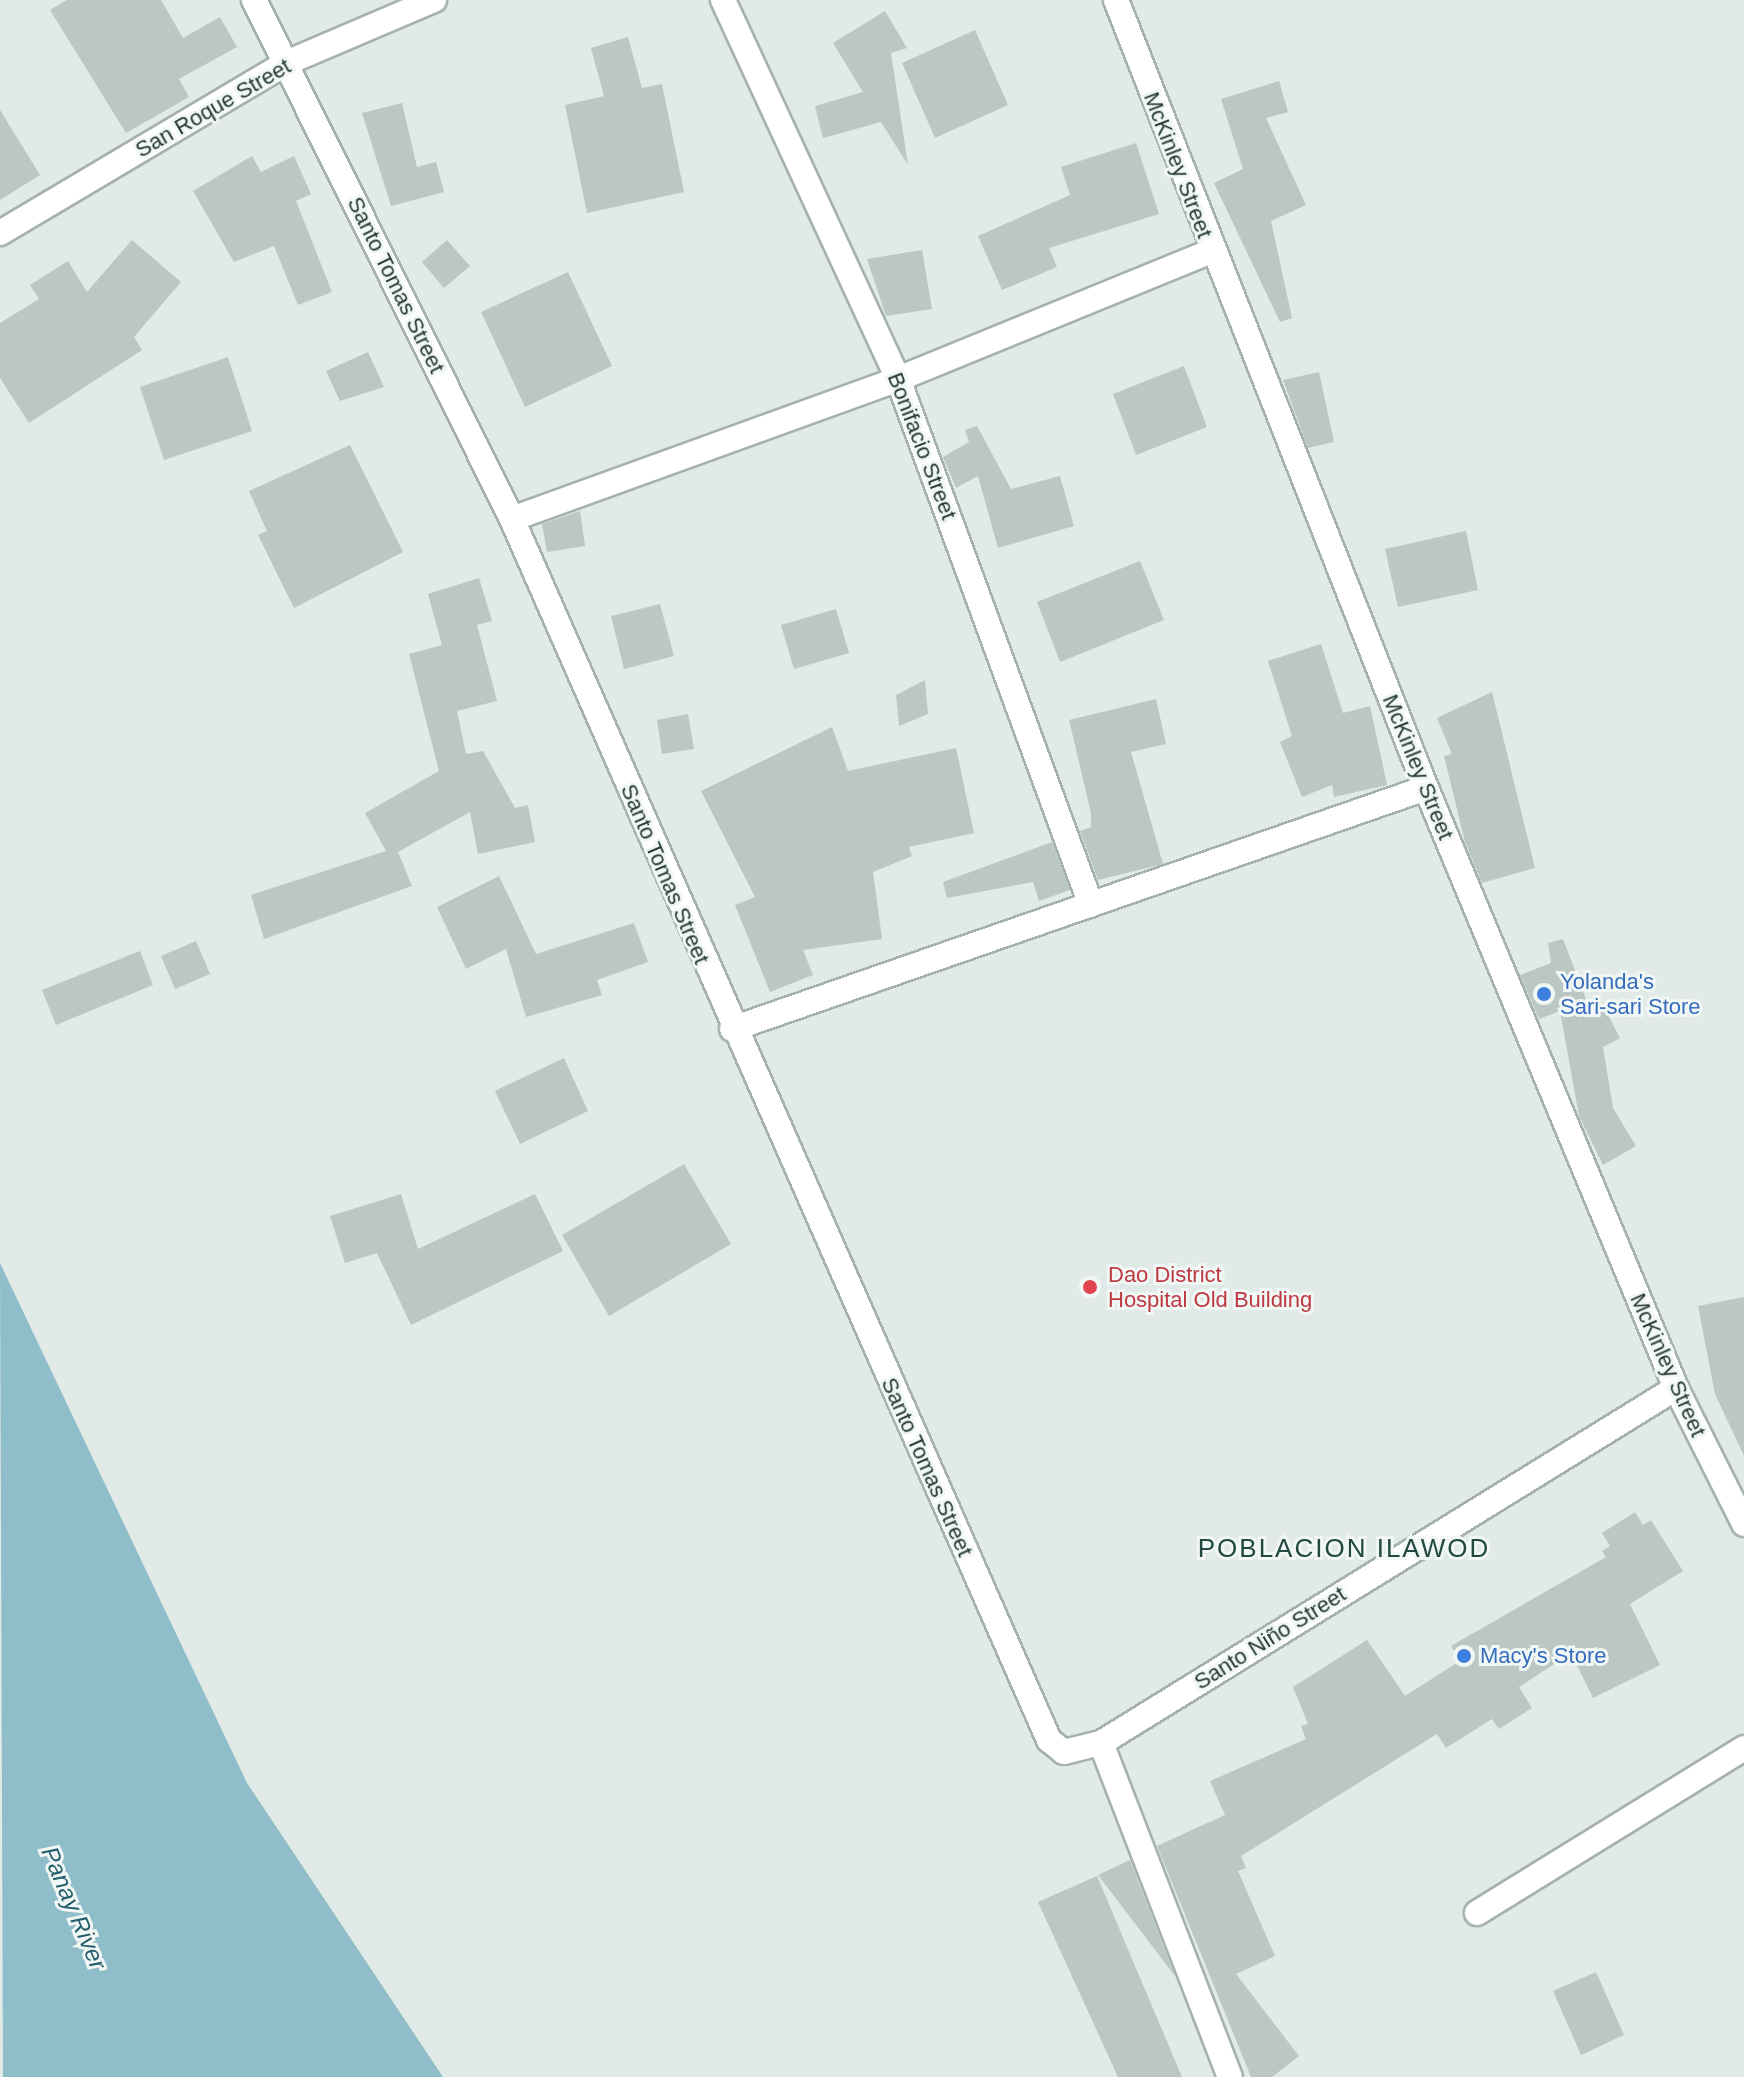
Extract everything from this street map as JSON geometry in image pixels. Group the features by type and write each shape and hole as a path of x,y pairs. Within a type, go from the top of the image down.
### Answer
{"street":[{"name":"Santo Tomas Street","path":"254,0 512,519 732,1029 1049,1740 1064,1752"},
{"name":"San Roque Street","path":"0,233 286,63 434,0"},
{"name":"Bonifacio Street","path":"723,0 898,379 1091,905"},
{"name":"McKinley Street","path":"1116,0 1211,251 1426,788 1676,1388 1744,1524"},
{"path":"512,519 898,379 1211,251"},
{"path":"732,1029 1426,788"},
{"name":"Santo Niño Street","path":"1064,1752 1101,1743 1676,1388"},
{"path":"1101,1743 1230,2077"},
{"path":"1477,1913 1744,1748"}],"water":[{"name":"Panay River","path":"0,1263 247,1783 443,2077 3,2077"}],"building":[{"path":"67,0 161,0 183,38 220,17 237,47 179,79 189,97 126,133 50,10"},
{"path":"885,11 907,48 891,53 908,165 881,122 823,138 815,106 863,92 833,43"},
{"path":"975,30 1008,105 935,138 902,63"},
{"path":"628,37 642,88 662,84 684,192 587,213 565,105 604,96 591,48"},
{"path":"1279,81 1288,112 1266,118 1306,205 1271,221 1292,318 1280,322 1214,183 1243,169 1221,99"},
{"path":"402,103 417,167 436,162 444,192 391,206 362,113"},
{"path":"0,110 40,175 0,200"},
{"path":"1136,143 1159,214 1049,248 1057,267 1002,290 978,236 1070,195 1061,167"},
{"path":"252,156 261,172 294,156 311,194 296,201 332,292 298,305 274,246 234,262 193,191"},
{"path":"132,240 181,282 134,337 142,350 29,423 0,378 0,323 39,299 30,285 68,261 87,292"},
{"path":"447,240 470,266 444,288 422,262"},
{"path":"922,250 932,309 886,316 867,259"},
{"path":"568,272 612,366 525,407 481,312"},
{"path":"368,352 384,387 340,401 326,371"},
{"path":"228,357 252,431 164,460 140,387"},
{"path":"1184,366 1207,427 1136,455 1113,394"},
{"path":"1319,372 1334,442 1308,448 1283,380"},
{"path":"977,426 1011,489 1060,476 1074,526 998,548 978,476 956,488 943,457 969,442 965,430"},
{"path":"350,445 403,552 294,608 258,535 267,531 249,491"},
{"path":"580,511 585,546 547,552 542,524"},
{"path":"1466,531 1478,590 1398,607 1385,549"},
{"path":"1140,561 1164,620 1060,662 1037,602"},
{"path":"479,578 492,621 477,625 497,701 457,711 466,754 483,751 515,808 528,805 535,842 478,854 470,812 398,852 412,886 264,939 251,895 386,851 365,813 439,771 409,654 442,645 428,594"},
{"path":"660,604 674,656 624,669 611,616"},
{"path":"836,609 849,653 794,669 781,625"},
{"path":"1321,644 1343,713 1370,706 1387,785 1334,797 1332,785 1302,797 1280,742 1292,736 1268,661"},
{"path":"925,680 928,714 899,726 896,695"},
{"path":"1492,692 1535,868 1482,883 1465,842 1444,756 1452,754 1437,718"},
{"path":"1156,699 1166,744 1131,752 1163,864 1098,880 1080,831 1091,827 1091,813 1069,720"},
{"path":"688,714 694,749 662,754 657,720"},
{"path":"832,727 848,771 956,748 974,833 909,847 912,856 873,872 882,939 803,950 813,975 770,992 735,905 755,897 701,791"},
{"path":"1052,842 1070,890 1039,901 1033,882 947,898 943,882"},
{"path":"499,876 536,954 634,923 648,962 597,980 602,995 526,1017 506,949 466,969 437,907"},
{"path":"1563,939 1592,1015 1605,1009 1620,1038 1603,1047 1613,1108 1636,1146 1603,1165 1579,1116 1560,1011 1539,1019 1520,975 1551,963 1548,943"},
{"path":"196,941 210,974 175,989 161,956"},
{"path":"140,951 153,985 56,1025 42,990"},
{"path":"564,1058 588,1111 520,1144 495,1091"},
{"path":"684,1164 731,1244 609,1316 562,1235"},
{"path":"401,1194 418,1249 535,1194 563,1251 411,1325 377,1253 345,1263 330,1216"},
{"path":"1744,1297 1744,1456 1715,1394 1698,1306"},
{"path":"1635,1512 1643,1525 1651,1520 1683,1571 1630,1604 1660,1665 1593,1698 1571,1653 1519,1687 1532,1708 1499,1729 1492,1719 1446,1748 1437,1734 1241,1856 1246,1868 1238,1871 1275,1956 1236,1974 1299,2056 1272,2077 1251,2077 1157,1846 1225,1815 1210,1781 1306,1739 1301,1726 1308,1724 1293,1687 1367,1640 1405,1696 1460,1661 1451,1646 1606,1557 1602,1551 1610,1546 1602,1533"},
{"path":"1130,1860 1175,1976 1098,1875"},
{"path":"1097,1876 1182,2077 1118,2077 1038,1902"},
{"path":"1596,1972 1624,2035 1581,2055 1553,1991"}],"place":[{"name":"Yolanda's Sari-sari Store","path":"1544,994"},
{"name":"Dao District Hospital Old Building","path":"1090,1287"},
{"name":"Macy's Store","path":"1464,1656"}],"district":[{"name":"POBLACION ILAWOD","path":"1344,1549"}]}
